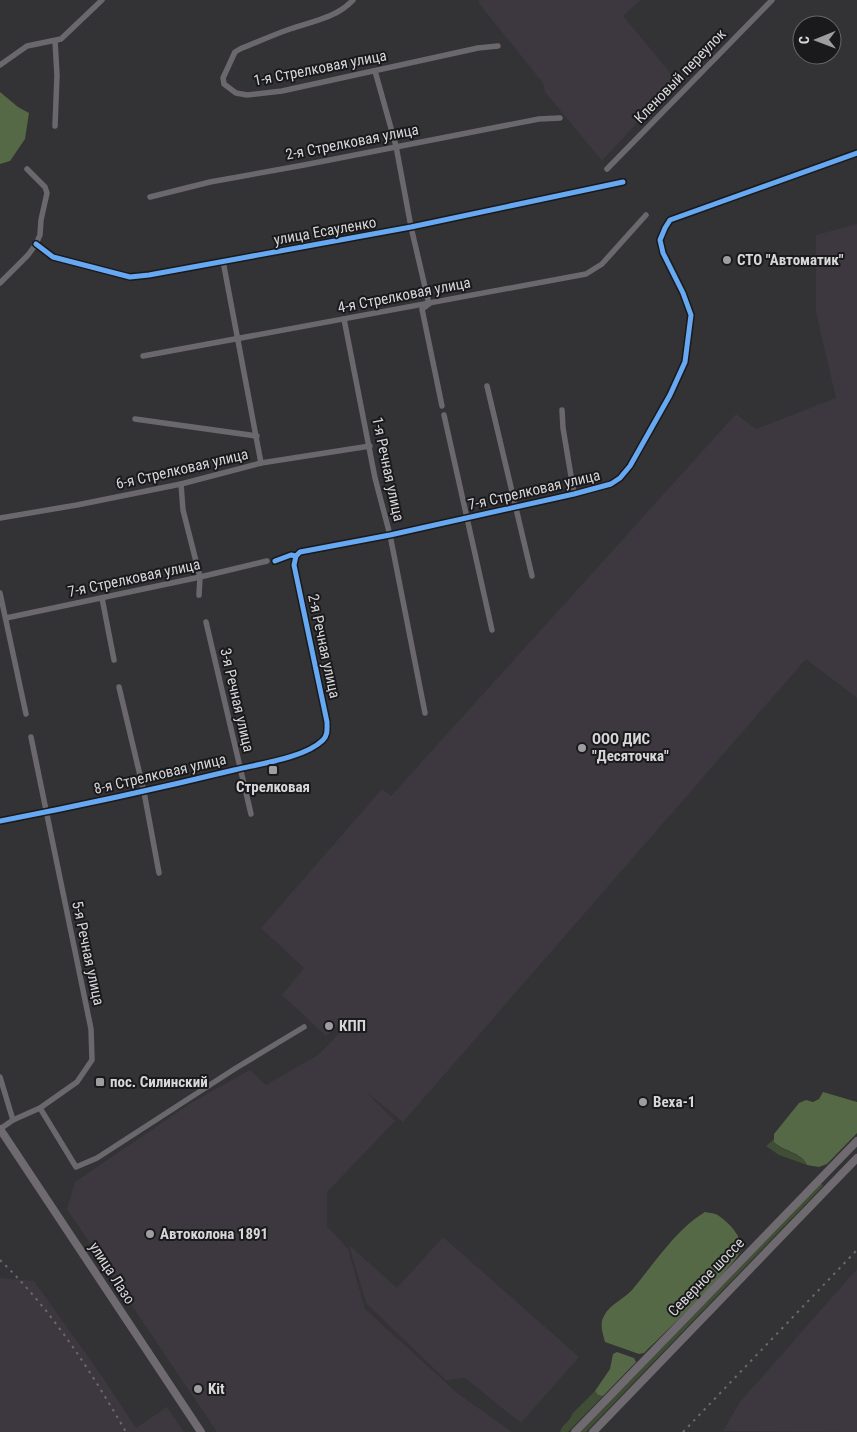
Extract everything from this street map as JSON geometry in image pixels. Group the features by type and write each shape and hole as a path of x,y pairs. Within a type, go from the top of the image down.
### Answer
{"main road":[{"name":"улица Лазо","path":"0,1129 200,1432"},
{"name":"Северное шоссе","path":"575,1432 857,1141"},
{"name":"Северное шоссе","path":"592,1432 857,1158"},
{"path":"822,1177 831,1185"}],"street":[{"path":"0,65 27,46 61,40 102,0"},
{"name":"1-я Стрелковая улица","path":"353,0 344,9 329,17 291,29 235,52 223,78 224,84 236,93 247,95 282,91 478,48 498,46"},
{"name":"Кленовый переулок","path":"606,169 772,0"},
{"path":"54,126 57,75 55,41"},
{"path":"375,70 396,146 411,228 429,304 422,309 442,406"},
{"name":"2-я Стрелковая улица","path":"150,198 210,182 538,119 560,118"},
{"name":"7-я Стрелковая улица","path":"275,561 290,555 296,556 300,552 390,535 574,494 611,484 620,478 630,466 670,395 685,362 691,315 683,293 663,253 660,240 670,220 857,153"},
{"path":"0,283 36,244 40,235 47,193 45,187 27,169"},
{"name":"улица Есауленко","path":"36,244 53,258 130,277 149,276 411,228 623,182"},
{"name":"4-я Стрелковая улица","path":"143,356 586,274 602,264 646,215"},
{"path":"223,261 261,463"},
{"name":"1-я Речная улица","path":"344,319 375,478 390,535 425,713"},
{"path":"487,386 532,576"},
{"path":"562,410 563,428 574,494"},
{"path":"444,415 492,630"},
{"path":"135,419 257,436"},
{"name":"6-я Стрелковая улица","path":"0,518 77,506 181,484 261,463 370,446"},
{"path":"181,484 184,510 200,577 199,595"},
{"name":"2-я Речная улица","path":"296,556 294,565 327,722 326,735 322,741"},
{"name":"7-я Стрелковая улица","path":"6,618 267,561"},
{"path":"0,592 26,714"},
{"path":"102,598 114,660"},
{"name":"3-я Речная улица","path":"206,622 251,814"},
{"path":"119,686 144,792 159,873"},
{"name":"5-я Речная улица","path":"0,1129 13,1120 40,1108 77,1082 92,1060 91,1029 30,737"},
{"name":"8-я Стрелковая улица","path":"0,821 144,792 241,769 298,754 322,741"},
{"path":"40,1108 76,1167 97,1158 236,1068 304,1027"},
{"path":"0,1077 13,1120"}],"shaded area":[{"path":"480,0 641,0 623,16 676,80 602,161 545,92 543,83 478,2"},
{"name":"ООО ДИС \"Десяточка\"","path":"857,224 857,698 806,659 403,1122 365,1091 395,1121 327,1192 327,1226 348,1249 365,1309 457,1393 512,1432 217,1432 67,1209 75,1182 191,1103 250,1070 266,1085 318,1055 348,1024 343,1020 326,1036 282,995 304,968 261,928 382,789 391,796 736,414 756,429 836,398 816,312 816,235"},
{"path":"443,1237 579,1357 521,1423 465,1378 446,1380 366,1303 349,1245 397,1288"},
{"path":"857,1269 857,1432 723,1431 740,1402"},
{"path":"0,1278 34,1281 136,1428 167,1407 184,1432 0,1432"}],"green space":[{"path":"0,92 18,107 29,113 25,139 10,161 0,164"},
{"path":"823,1092 857,1102 857,1133 827,1164 819,1167 807,1165 797,1155 778,1145 774,1142 774,1134 799,1103 806,1100 813,1102 819,1099"},
{"path":"774,1139 774,1142 797,1155 807,1165 779,1155 766,1146"},
{"path":"820,1184 823,1186 586,1432 581,1432"},
{"path":"705,1212 718,1215 738,1235 741,1250 737,1258 644,1353 639,1354 605,1342 602,1326 606,1312 632,1290 675,1237 694,1219"},
{"path":"617,1352 634,1358 636,1362 603,1396 598,1395 595,1391 610,1369 613,1354"},
{"path":"595,1391 598,1395 603,1396 568,1432 560,1432 572,1414"}],"railway":[{"path":"683,1432 857,1250"},
{"path":"0,1260 37,1299 53,1320 84,1364 126,1432"}],"cycle path":[{"path":"275,561 291,555 296,556 300,552 390,535 574,494 611,484 620,478 630,466 670,395 685,362 691,315 683,293 663,253 660,240 670,220 857,153"},
{"path":"36,244 53,257 130,277 149,275 411,227 623,182"},
{"path":"0,821 281,760 305,751 323,740 326,734 327,722 294,565 296,556"}],"place":[{"name":"СТО \"Автоматик\"","path":"727,260"},
{"name":"ООО ДИС \"Десяточка\"","path":"582,748"},
{"name":"Стрелковая","path":"273,770"},
{"name":"КПП","path":"329,1026"},
{"name":"пос. Силинский","path":"100,1082"},
{"name":"Веха-1","path":"643,1102"},
{"name":"Автоколона 1891","path":"150,1234"},
{"name":"Kit","path":"198,1389"}]}
